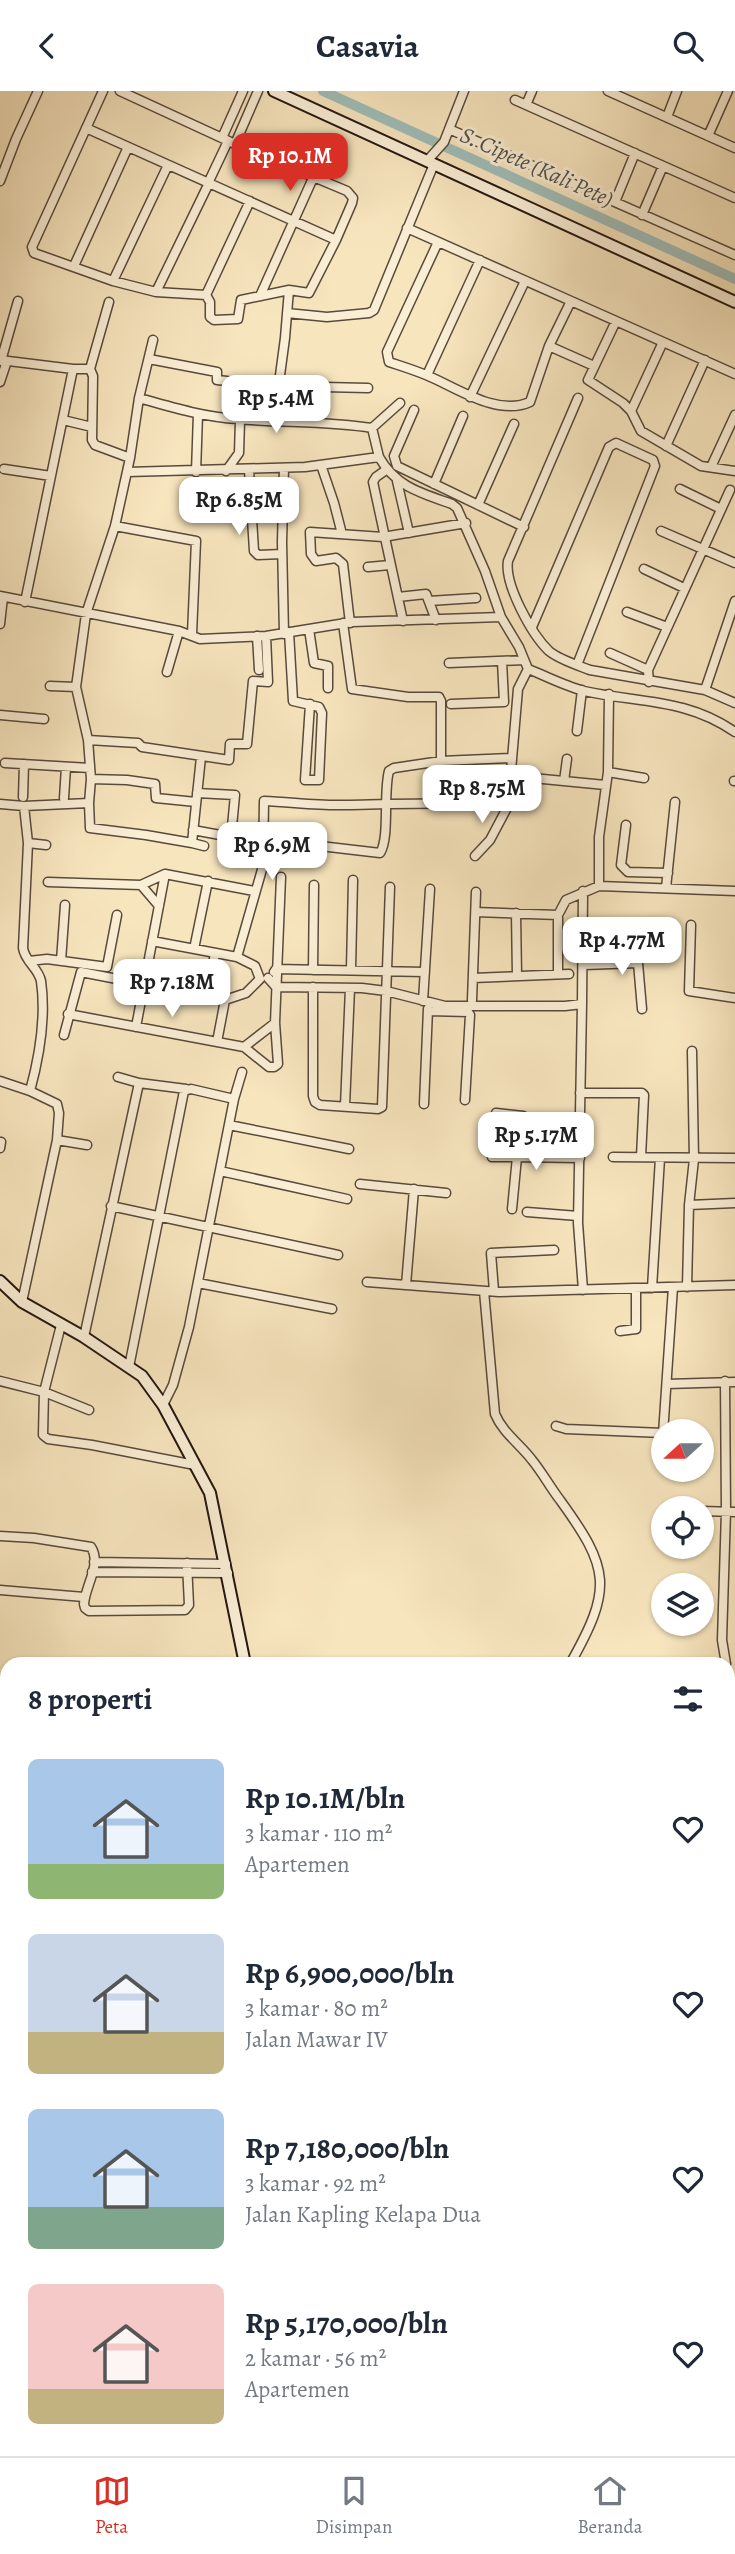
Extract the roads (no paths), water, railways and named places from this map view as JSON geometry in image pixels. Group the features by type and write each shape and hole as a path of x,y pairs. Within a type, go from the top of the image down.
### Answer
{"street":[{"path":"0,181 2,170 38,91"},
{"path":"103,91 32,247 34,253 113,281 156,292 206,295"},
{"path":"120,91 228,141 347,191 353,198 336,240 309,293 289,290 241,300 238,319 214,320 210,317 210,302 206,295"},
{"path":"228,141 243,91"},
{"path":"156,292 228,141 258,91"},
{"path":"274,91 735,302"},
{"path":"287,313 327,317 369,313 374,310 430,161 444,142 464,91"},
{"path":"526,105 532,91"},
{"path":"608,91 626,95 735,148"},
{"path":"667,117 677,91"},
{"path":"708,136 728,91"},
{"path":"515,100 735,198"},
{"path":"86,128 336,240"},
{"path":"449,129 735,255"},
{"path":"74,266 128,146"},
{"path":"615,202 635,153"},
{"path":"113,281 168,165"},
{"path":"642,215 663,166"},
{"path":"260,296 313,178"},
{"path":"206,295 250,201"},
{"path":"407,228 735,374"},
{"path":"438,242 387,352 389,362 427,375 470,397 513,406 530,402 549,346 571,301"},
{"path":"427,375 481,260"},
{"path":"470,397 525,281"},
{"path":"274,420 289,290"},
{"path":"0,382 18,301"},
{"path":"109,302 90,369 93,376 92,440 95,445 130,458"},
{"path":"615,321 588,380 623,403 631,411 641,431 701,466 735,471"},
{"path":"153,340 139,398 130,458 115,526 86,614 76,687 88,740 91,779 90,828 204,846"},
{"path":"631,411 663,342"},
{"path":"549,346 594,366"},
{"path":"149,359 217,372 217,380 226,381"},
{"path":"666,446 705,360"},
{"path":"3,361 90,369"},
{"path":"25,602 73,369"},
{"path":"278,386 369,388"},
{"path":"226,471 239,453 241,388"},
{"path":"139,398 198,414 240,420 372,428 400,403"},
{"path":"578,398 508,561 506,569 522,611 539,639 552,653 577,665 649,682 705,690 735,703"},
{"path":"414,410 394,456 397,466 524,527"},
{"path":"196,472 198,414"},
{"path":"711,467 735,415"},
{"path":"434,484 463,416"},
{"path":"63,420 92,427"},
{"path":"478,505 514,424"},
{"path":"372,428 379,457 386,470 397,481 455,506 466,523 501,617 528,669 582,690 676,705 721,722 735,732"},
{"path":"532,627 609,447 616,443 653,460 655,466 577,665"},
{"path":"127,472 284,468 379,457"},
{"path":"321,465 342,534"},
{"path":"284,468 282,554 293,701 310,704 319,707 322,713 319,780 306,780 310,704"},
{"path":"4,470 51,476"},
{"path":"249,470 254,551 258,555 282,554"},
{"path":"386,470 373,482 403,621"},
{"path":"397,481 408,533"},
{"path":"680,489 721,509"},
{"path":"649,682 648,670 730,490"},
{"path":"441,803 441,701 439,697 408,697 352,689 343,564 336,558 316,561 311,554 310,532 383,537 466,523"},
{"path":"115,526 196,541 192,634"},
{"path":"661,531 735,563"},
{"path":"368,567 390,565"},
{"path":"644,569 684,588"},
{"path":"398,597 424,593 436,620"},
{"path":"0,624 1,596 179,631 200,639 262,636 346,623 501,617"},
{"path":"429,601 476,598"},
{"path":"705,690 735,601"},
{"path":"628,612 667,627"},
{"path":"309,629 314,663 328,666 328,688"},
{"path":"167,673 179,631"},
{"path":"259,670 262,636"},
{"path":"88,740 138,743 142,747 229,761 230,744 247,744 253,681 268,682 262,636"},
{"path":"610,653 648,670"},
{"path":"449,663 524,660"},
{"path":"451,704 504,702 502,661"},
{"path":"475,856 490,840 508,806 518,689 528,669"},
{"path":"50,686 76,687"},
{"path":"577,731 582,690"},
{"path":"599,886 599,837 608,772 609,694"},
{"path":"0,715 44,719"},
{"path":"192,843 201,757"},
{"path":"303,844 380,853 385,846 389,771 441,761 512,758"},
{"path":"564,781 567,759"},
{"path":"5,763 90,768"},
{"path":"24,764 23,802 28,843 23,948 24,955 37,970 41,992 40,1055 30,1091"},
{"path":"64,798 66,767"},
{"path":"608,772 644,778"},
{"path":"512,776 605,785"},
{"path":"91,779 155,784 156,798 235,795 229,858"},
{"path":"237,957 263,866 264,801 343,806 441,803 508,806"},
{"path":"666,888 675,802"},
{"path":"0,803 89,803"},
{"path":"626,825 621,865 623,869 628,872 668,873"},
{"path":"193,830 231,837"},
{"path":"28,843 46,845"},
{"path":"48,882 141,885 166,874 254,891"},
{"path":"136,1027 166,874"},
{"path":"68,1014 244,1048 269,1067 274,1067 278,1064 275,1023 281,877"},
{"path":"351,969 353,880"},
{"path":"194,949 208,881"},
{"path":"141,885 159,906"},
{"path":"313,970 314,885"},
{"path":"558,974 558,915 566,900 583,891 599,886 735,891"},
{"path":"313,987 315,1102 320,1105 378,1109 382,1107 390,887"},
{"path":"424,1104 429,889"},
{"path":"583,891 584,965 578,1216 583,1290"},
{"path":"472,1000 476,892"},
{"path":"61,961 65,905"},
{"path":"476,912 558,915"},
{"path":"516,913 517,976"},
{"path":"29,961 47,958 107,967 117,915"},
{"path":"691,925 689,991 735,998"},
{"path":"152,941 237,957 255,966 264,979 276,987 386,991 427,1005 468,1012 466,1100"},
{"path":"207,997 215,953"},
{"path":"584,965 639,963 642,1009"},
{"path":"64,1035 81,972 225,1000 246,993 276,969 425,972"},
{"path":"473,978 569,974"},
{"path":"345,1106 350,988"},
{"path":"217,1042 225,1000"},
{"path":"427,1005 582,1004"},
{"path":"244,1048 275,1023"},
{"path":"687,1287 689,1205 694,1159 692,1051"},
{"path":"163,1405 177,1373 198,1283 234,1099 242,1072"},
{"path":"118,1077 234,1099"},
{"path":"0,1081 57,1104 60,1119 22,1302"},
{"path":"84,1337 139,1083"},
{"path":"129,1367 184,1091 187,1089"},
{"path":"580,1093 644,1095 641,1157"},
{"path":"496,1113 523,1116 535,1123 580,1126"},
{"path":"229,1125 349,1149"},
{"path":"57,1140 87,1145"},
{"path":"0,1148 1,1142"},
{"path":"492,1157 580,1158"},
{"path":"512,1209 517,1157"},
{"path":"613,1157 735,1158"},
{"path":"652,1288 660,1158"},
{"path":"220,1171 347,1199"},
{"path":"360,1184 446,1193"},
{"path":"406,1285 414,1189"},
{"path":"689,1205 735,1203"},
{"path":"111,1206 338,1255"},
{"path":"527,1212 578,1216"},
{"path":"554,1250 491,1253 489,1291 495,1415 499,1424 533,1460 580,1527 592,1547 601,1574 596,1607 573,1657"},
{"path":"0,1281 22,1302 84,1337 142,1376 163,1405 210,1493 244,1657"},
{"path":"367,1282 489,1291 735,1285"},
{"path":"198,1283 332,1309"},
{"path":"664,1419 673,1287"},
{"path":"638,1288 641,1318"},
{"path":"620,1331 636,1329 638,1288"},
{"path":"61,1325 44,1392 45,1438 195,1465"},
{"path":"0,1381 44,1392 89,1410"},
{"path":"667,1384 730,1382 731,1511 722,1640 725,1657"},
{"path":"556,1426 566,1429 651,1433"},
{"path":"0,1536 34,1538 90,1547 94,1552 94,1562 89,1590 84,1597 85,1608 89,1611 185,1610 189,1605 187,1567"},
{"path":"94,1562 227,1569"},
{"path":"92,1572 187,1567"},
{"path":"0,1590 84,1597"}],"waterway":[{"name":"S. Cipete (Kali Pete)","path":"323,91 735,279"}]}
